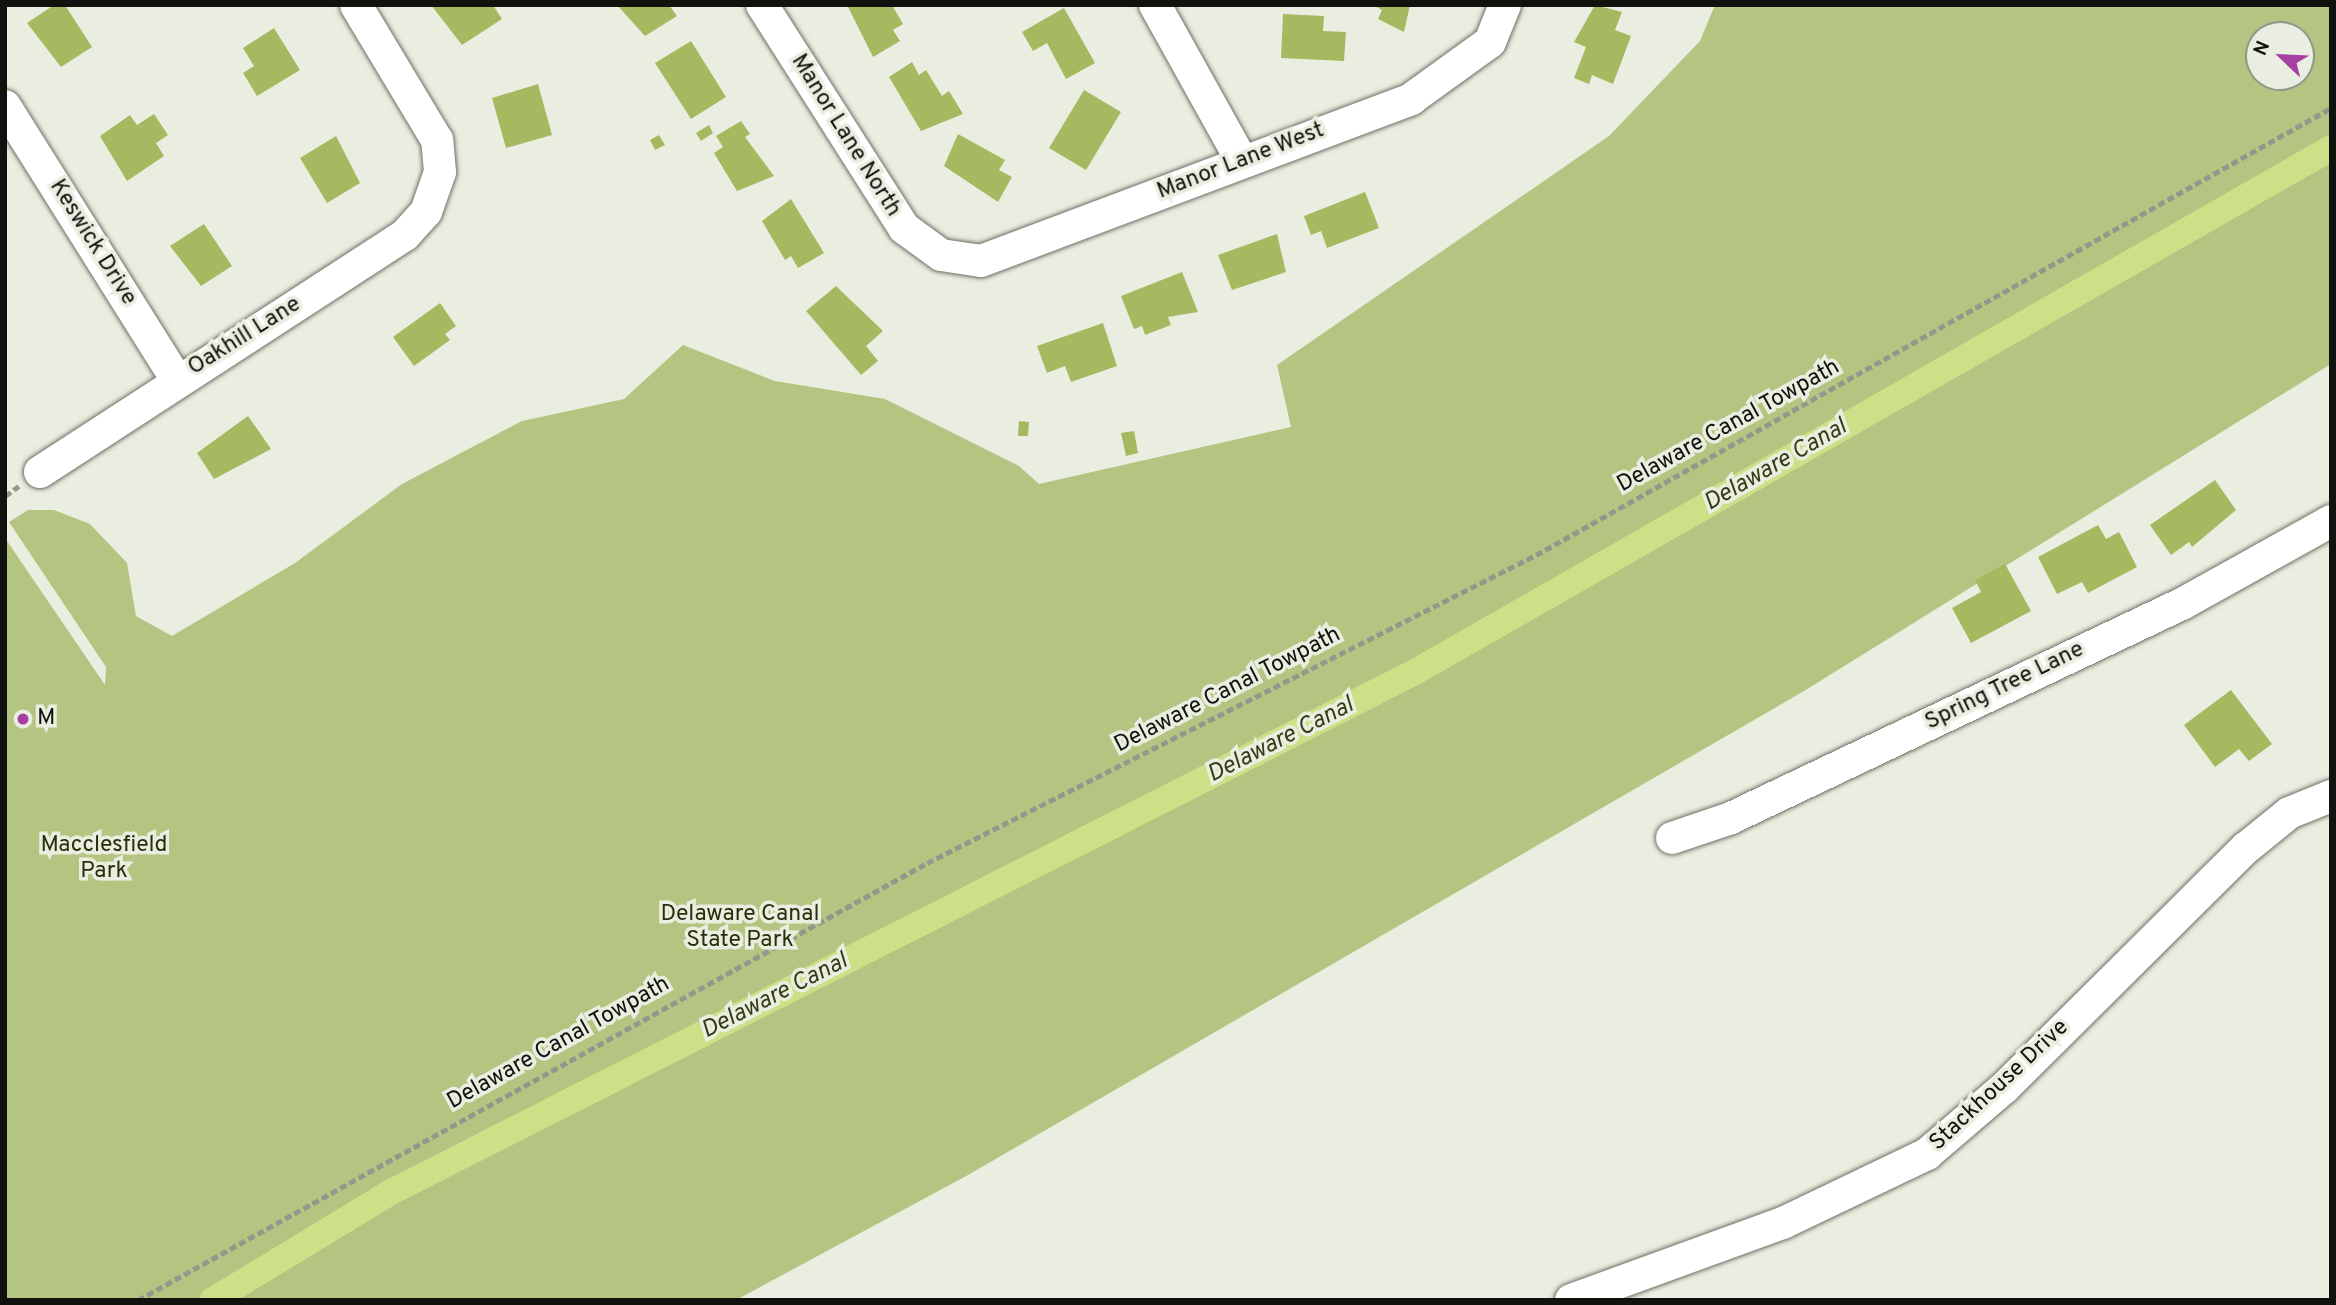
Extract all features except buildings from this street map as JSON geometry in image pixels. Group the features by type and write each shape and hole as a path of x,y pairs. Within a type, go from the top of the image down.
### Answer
{"street":[{"name":"Oakhill Lane","path":"40,472 177,380 405,235 437,189 440,161 430,121 356,5"},
{"name":"Manor Lane North","path":"762,5 895,217 941,255"},
{"path":"1155,5 1242,161"},
{"name":"Manor Lane West","path":"941,255 1002,258 1440,83 1489,42 1505,5"},
{"name":"Keswick Drive","path":"5,106 177,380"},
{"name":"Spring Tree Lane","path":"1672,838 1731,818 2182,604 2331,521"},
{"name":"Stackhouse Drive","path":"1571,1300 1783,1223 1927,1154 1995,1097 2246,848 2289,813 2331,796"}],"path":[{"name":"Delaware Canal Towpath","path":"138,1300 927,863 1536,555 2331,107"}],"green space":[{"name":"Delaware Canal State Park","path":"1715,5 2331,5 2331,364 1804,691 968,1175 736,1300 5,1300 5,538 105,685 106,667 9,522 28,510 54,510 90,524 127,563 136,616 172,636 295,563 402,484 522,421 624,399 683,345 775,381 885,399 1019,466 1039,484 1291,427 1277,365 1609,136 1700,41"}],"waterway":[{"name":"Delaware Canal","path":"213,1300 393,1191 1415,672 2331,148"}],"place":[{"name":"M","path":"23,719"}],"park label":[{"name":"Macclesfield Park","path":"104,859"}]}
